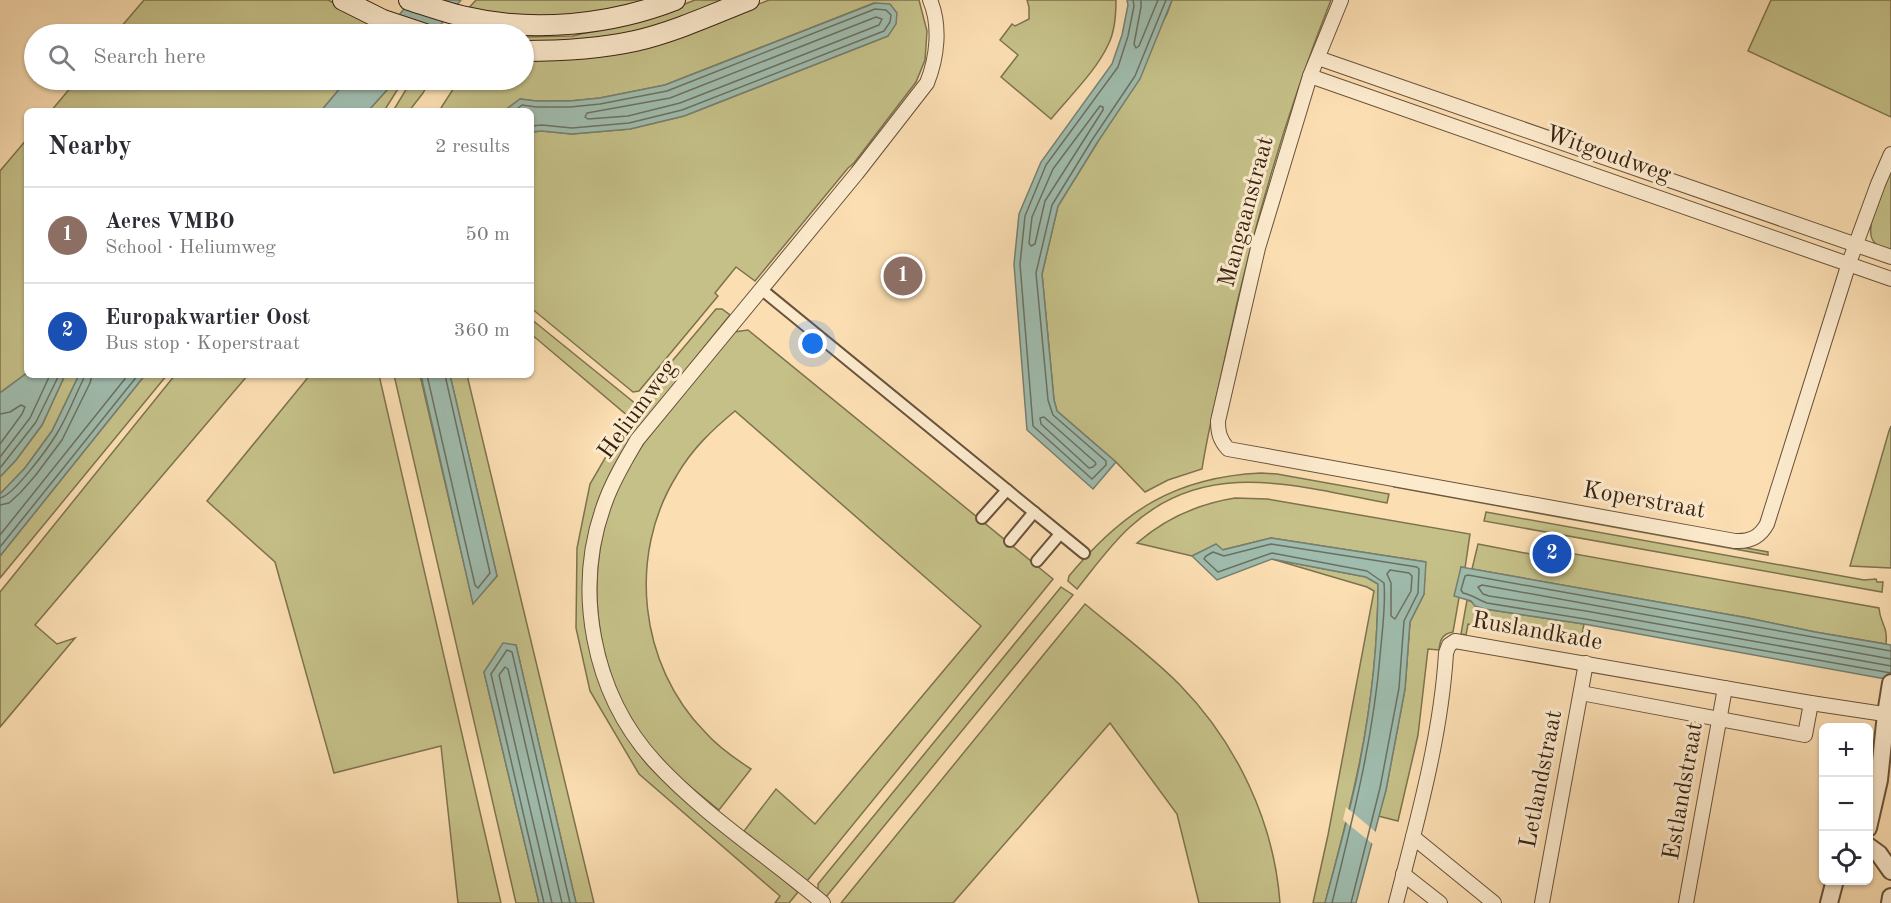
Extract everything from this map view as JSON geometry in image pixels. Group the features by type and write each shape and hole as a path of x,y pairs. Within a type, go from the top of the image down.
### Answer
{"main road":[{"path":"343,0 395,24"},
{"path":"409,0 466,17 520,24 583,22 634,13 675,0"},
{"path":"534,51 575,49 635,40 702,20 748,0"}],"street":[{"name":"Heliumweg","path":"823,903 679,786 640,744 619,711 609,689 594,638 590,608 593,553 605,501 637,440 927,83 932,70 936,42 935,22 930,0"},
{"name":"Mangaanstraat","path":"1221,441 1218,421 1258,248 1310,76 1341,0"},
{"name":"Witgoudweg","path":"1318,58 1891,257"},
{"name":"Witgoudweg","path":"1310,76 1891,279"},
{"name":"Koperstraat","path":"1221,441 1228,448 1240,451 1735,540 1751,540 1758,536 1767,524 1849,263 1891,154"},
{"path":"761,289 1084,553"},
{"path":"982,518 1007,490"},
{"path":"1010,541 1034,512"},
{"path":"1037,561 1060,534"},
{"name":"Ruslandkade","path":"1395,903 1431,756 1446,653 1449,645 1455,640 1811,703 1888,714"},
{"name":"Letlandstraat","path":"1542,903 1586,663"},
{"name":"Estlandstraat","path":"1686,903 1725,688"},
{"path":"1873,809 1879,780 1890,688"},
{"path":"1581,693 1805,735 1811,703"},
{"path":"1879,780 1891,751"},
{"path":"1413,837 1494,903"},
{"path":"1873,850 1891,871"},
{"path":"1403,874 1440,903"},
{"path":"1829,903 1833,885"},
{"path":"1890,903 1891,897"}],"shaded area":[{"path":"144,0 328,0 378,24 124,24"},
{"path":"476,0 653,0 597,13 531,17 467,10"},
{"path":"695,0 723,0 683,19 610,38 534,42 534,37 573,36 667,11"},
{"path":"769,0 919,0 927,31 925,60 916,82 854,163 755,281 736,267 715,293 718,296 639,391 633,392 534,310 534,132 572,134 630,129 684,116 888,36 874,3 665,85 600,98 570,101 520,99 508,108 441,108 453,90 534,90 534,57 674,37"},
{"path":"1027,0 1116,0 1114,29 1103,55 1090,74 1051,119 1001,77 1018,55 1000,40 1012,24 1015,26 1029,19"},
{"path":"1172,0 1331,0 1299,86 1258,219 1236,308 1202,469 1168,480 1145,492 1116,462 1057,411 1042,274 1058,206 1097,143 1167,14"},
{"path":"1771,0 1891,0 1891,117 1748,51"},
{"path":"69,90 339,90 324,108 54,108"},
{"path":"387,90 397,90 386,108 371,108"},
{"path":"406,90 425,90 411,108 395,108"},
{"path":"24,143 24,375 0,393 0,171"},
{"path":"1891,170 1891,251 1874,242 1871,227 1876,207"},
{"path":"716,309 722,309 730,315 647,418 616,462 599,499 588,537 583,577 584,617 591,656 604,694 622,730 646,763 661,778 798,892 789,903 775,903 780,896 639,774 590,691 576,628 577,548 590,484 629,417 534,337 534,321 636,404"},
{"path":"748,330 1053,579 807,881 744,831 776,789 815,824 981,626 735,411 696,448 677,475 661,506 651,539 646,574 648,608 654,642 666,675 683,705 705,732 715,743 751,769 719,810 656,754 632,719 607,663 600,633 597,602 601,541 615,493 644,443 734,332"},
{"path":"64,378 78,378 52,431 25,468 0,494 0,477 42,425"},
{"path":"143,378 165,378 0,578 0,556"},
{"path":"173,378 245,378 35,625 57,644 75,638 0,727 0,592"},
{"path":"308,378 380,378 501,903 458,903 441,746 334,773 275,562 207,501"},
{"path":"395,378 421,378 473,603 497,576 451,378 468,378 594,903 576,903 516,645 484,672 539,903 516,903"},
{"path":"1891,426 1891,568 1850,566 1889,431"},
{"path":"1261,473 1389,494 1387,503 1320,490 1254,482 1222,484 1190,491 1160,505 1130,527 1077,589 1068,581 1069,576 1089,553 1110,533 1153,502 1177,490 1202,482"},
{"path":"1395,484 1768,552 1768,555 1394,487"},
{"path":"1235,498 1267,499 1470,534 1465,568 1461,567 1459,598 1453,632 1442,638 1439,650 1428,649 1418,735 1398,821 1378,816 1386,790 1405,689 1410,622 1424,594 1425,562 1271,538 1222,550 1216,545 1192,556 1137,543 1159,526 1183,513"},
{"path":"1486,512 1864,580 1876,579 1877,582 1883,582 1882,592 1484,521"},
{"path":"1478,544 1562,560 1564,552 1879,608 1886,633 1886,644 1472,569"},
{"path":"1272,559 1366,577 1378,584 1375,658 1365,731 1349,810 1325,903 1313,903 1374,591"},
{"path":"1061,587 1073,595 826,897 818,891 818,884"},
{"path":"1467,600 1485,609 1584,624 1580,644 1468,624 1466,635 1461,634"},
{"path":"1085,604 1168,673 1218,731 1249,784 1260,813 1270,842 1280,903 1199,903 1177,814 1110,723 953,903 841,903"}],"water":[{"path":"411,0 461,0 441,24 392,24"},
{"path":"1127,0 1172,0 1140,79 1058,206 1042,274 1057,411 1116,462 1093,489 1027,430 1014,264 1019,214 1041,162 1112,64 1122,35"},
{"path":"875,3 890,4 897,13 896,24 888,36 684,116 630,129 572,134 534,132 534,108 508,108 520,99 570,101 600,98 665,85"},
{"path":"339,90 387,90 371,108 324,108"},
{"path":"24,375 24,378 64,378 42,425 0,477 0,393"},
{"path":"78,378 143,378 0,556 0,494 25,468 52,431"},
{"path":"422,378 451,378 497,576 473,604"},
{"path":"1271,538 1426,562 1424,594 1410,622 1405,689 1386,790 1356,903 1325,903 1342,840 1366,729 1375,657 1378,584 1366,577 1272,559 1217,580 1192,556 1216,544 1223,550"},
{"path":"1461,567 1891,645 1891,680 1584,624 1485,609 1475,606 1471,601 1454,596"},
{"path":"503,643 516,645 576,903 539,903 484,672"}],"pier":[{"path":"1346,807 1377,833 1374,845 1343,820"}],"place":[{"name":"Aeres VMBO","path":"903,276"},
{"name":"Europakwartier Oost","path":"1552,554"}]}
